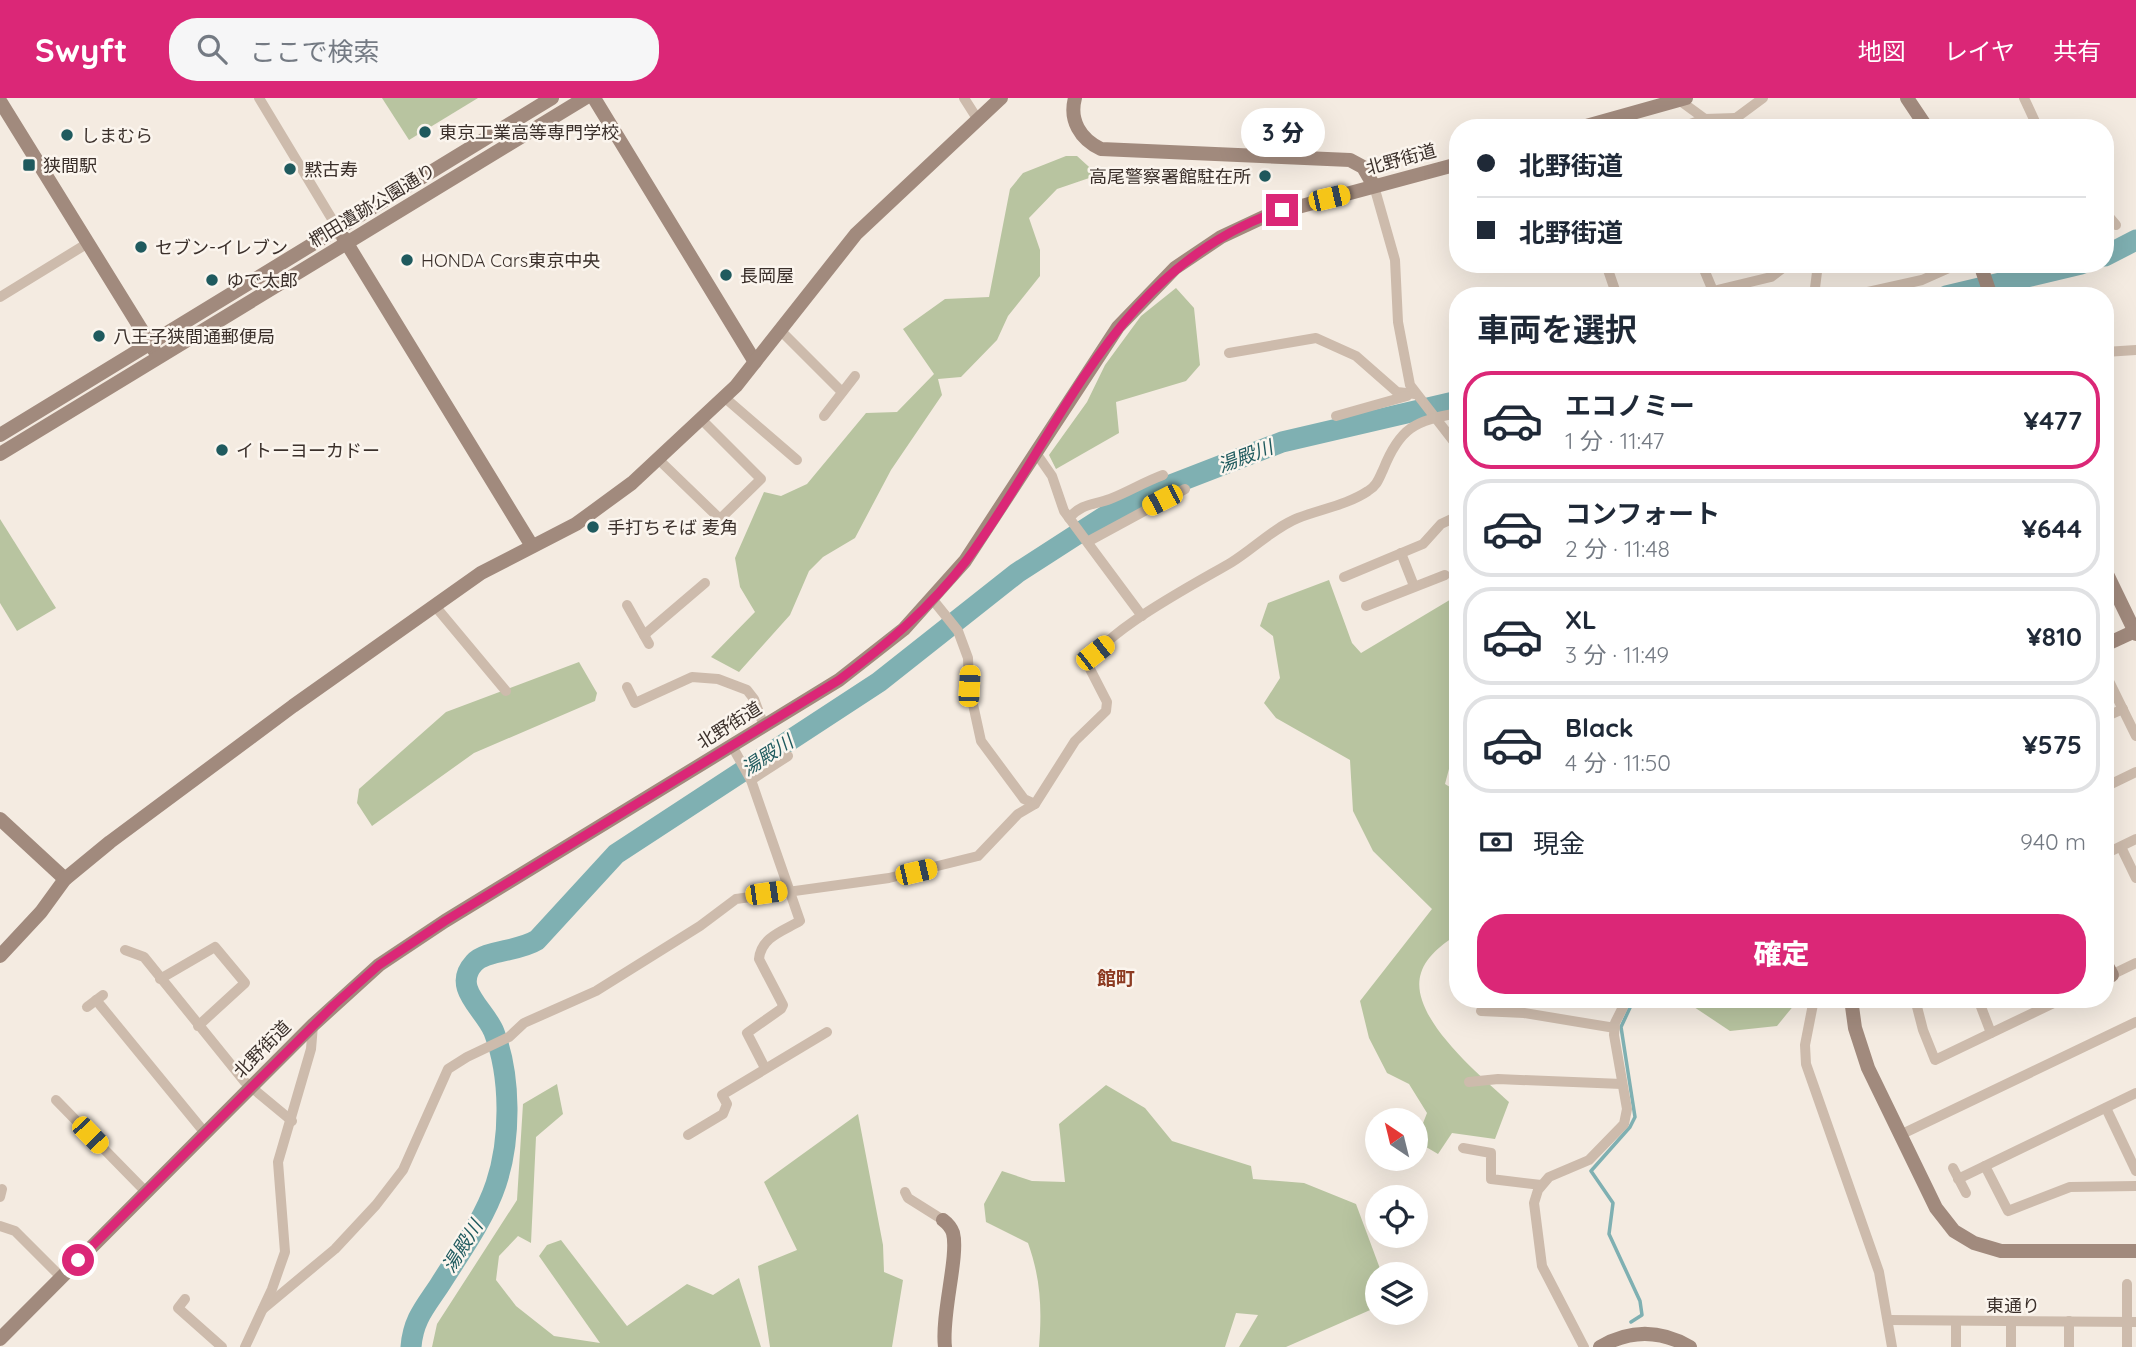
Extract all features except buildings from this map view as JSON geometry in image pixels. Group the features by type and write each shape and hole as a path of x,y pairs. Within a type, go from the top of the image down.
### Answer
{"street":[{"path":"259,98 532,546"},
{"name":"椚田遺跡公園通り","path":"0,435 552,98"},
{"name":"椚田遺跡公園通り","path":"0,454 585,98"},
{"path":"594,98 755,362"},
{"path":"964,98 978,120"},
{"path":"0,956 41,912 65,879 235,749 486,569 576,524 658,460 724,397 755,362 856,234 1001,98"},
{"path":"1075,98 1073,111 1076,125 1084,138 1101,149 1350,160 1363,167 1374,186 1395,260 1398,322 1413,396"},
{"path":"1740,119 1763,98"},
{"path":"1906,98 1921,119"},
{"path":"2024,98 2034,119"},
{"path":"1611,119 1682,99 1705,119"},
{"path":"0,101 159,357"},
{"name":"北野街道","path":"0,1339 361,980 410,943 839,680 877,651 933,600 965,561 1118,327 1175,268 1221,237 1268,215 1449,166"},
{"path":"0,296 88,243"},
{"path":"1730,287 1771,277 1776,273"},
{"path":"1890,287 1922,280 1938,273"},
{"path":"780,330 842,392"},
{"path":"1229,353 1316,338 1356,356 1397,392 1413,396 1449,435"},
{"path":"2114,351 2136,350"},
{"path":"824,416 855,376"},
{"path":"1336,416 1413,396"},
{"path":"724,397 797,460"},
{"path":"263,1309 335,1249 376,1205 403,1170 449,1069 509,1037 524,1023 572,1003 638,966 700,926 728,903 743,897 889,878 973,859 985,850 1018,814 1035,804 1075,741 1106,711 1107,702 1090,669 1091,659 1142,616 1261,544 1293,520 1367,492 1378,481 1397,439 1412,425 1434,416 1449,414"},
{"path":"658,460 720,519 761,479 701,419"},
{"path":"1036,453 1052,476 1071,520 1088,539 1142,616"},
{"path":"1071,520 1076,509 1093,501 1107,500 1163,475"},
{"path":"1088,539 1185,489"},
{"path":"1344,577 1423,544 1441,524 1449,520"},
{"path":"1401,553 1414,586"},
{"path":"1366,606 1445,575"},
{"path":"627,605 646,640 705,583"},
{"path":"2114,589 2135,633 2114,641"},
{"path":"933,600 958,631 968,659 969,686 981,741 1024,799 1035,804"},
{"path":"435,606 506,691"},
{"path":"627,687 635,703 692,677 718,679 747,690 754,699 764,726"},
{"path":"2114,691 2136,736"},
{"path":"2114,713 2123,709"},
{"path":"732,746 751,778 800,921 764,942 759,959 783,1005 747,1033 765,1068"},
{"path":"751,778 788,755"},
{"path":"2114,783 2136,772"},
{"path":"0,819 65,879"},
{"path":"2114,850 2136,839"},
{"path":"2121,847 2136,878"},
{"path":"160,979 215,947 245,984 198,1026"},
{"path":"125,950 144,957 250,1088 292,1121"},
{"path":"2114,970 2136,963"},
{"path":"87,1007 99,997 205,1133"},
{"path":"1584,1347 1542,1266 1534,1209 1541,1185 1557,1172 1589,1160 1624,1124 1627,1109 1615,1028 1623,1008"},
{"path":"1812,1008 1805,1045 1808,1073 1879,1272 1890,1320 1892,1347"},
{"path":"1853,1008 1855,1028 1864,1059 1936,1208 1954,1231 1973,1243 2001,1251 2136,1251"},
{"path":"1917,1008 1936,1060 2035,1008"},
{"path":"1981,1008 1991,1033"},
{"path":"1481,1011 1524,1013 1571,1023 1615,1028"},
{"path":"1900,1135 2136,1022"},
{"path":"245,1347 285,1252 284,1219 277,1170 311,1049 313,1025"},
{"path":"688,1135 723,1114 727,1104 722,1095 827,1032"},
{"path":"1469,1082 1498,1079 1622,1084"},
{"path":"1958,1179 2136,1093"},
{"path":"56,1100 146,1192"},
{"path":"2106,1108 2136,1171"},
{"path":"1463,1148 1491,1153 1491,1179 1541,1185"},
{"path":"1985,1166 2008,1210 2070,1187 2136,1186"},
{"path":"1953,1168 1966,1193"},
{"path":"905,1192 908,1198 949,1224 953,1240 945,1303 945,1347"},
{"path":"0,1226 15,1231 61,1277"},
{"path":"2127,1283 2132,1322 2127,1347"},
{"path":"185,1299 178,1308 222,1347"},
{"name":"東通り","path":"1890,1320 2132,1322"},
{"path":"1956,1321 1956,1347"},
{"path":"2011,1321 2011,1347"},
{"path":"2069,1321 2069,1347"},
{"path":"1600,1347 1625,1335 1640,1332 1690,1346"}],"green space":[{"path":"382,98 478,98 409,140"},
{"path":"1066,156 1077,156 1098,175 1057,189 1029,218 1040,250 1040,276 1008,316 997,340 961,377 938,379 942,395 891,470 855,538 823,557 809,571 790,615 739,672 711,657 755,612 740,587 735,558 764,492 781,496 807,484 866,413 897,412 934,374 903,329 945,299 989,297 1010,189 1023,173"},
{"path":"1176,288 1194,308 1200,365 1186,381 1116,402 1119,433 1056,469 1049,455 1087,402 1105,365 1141,316"},
{"path":"0,519 56,608 17,631 0,603"},
{"path":"1329,580 1352,643 1361,653 1449,600 1449,769 1445,784 1449,786 1449,940 1427,961 1421,973 1420,990 1425,1008 1449,1044 1509,1102 1495,1139 1452,1133 1438,1154 1428,1148 1428,1108 1424,1108 1409,1084 1387,1073 1369,1038 1360,1001 1432,909 1373,851 1353,811 1350,760 1276,718 1264,703 1280,678 1273,636 1260,626 1268,603"},
{"path":"579,662 597,693 595,701 474,753 372,826 357,803 359,789 446,712"},
{"path":"1696,1008 1792,1008 1777,1026 1730,1031"},
{"path":"557,1084 563,1114 536,1137 531,1243 518,1236 499,1256 496,1280 516,1306 554,1336 600,1343 539,1256 547,1245 561,1240 627,1326 687,1284 713,1295 739,1278 761,1347 432,1347 437,1324 517,1200 523,1104"},
{"path":"1106,1085 1145,1108 1172,1141 1251,1166 1253,1179 1304,1183 1356,1204 1365,1228 1365,1248 1372,1248 1378,1262 1365,1262 1365,1312 1286,1347 1239,1347 1258,1315 1236,1313 1225,1347 1039,1347 1040,1295 1028,1243 986,1222 984,1204 1002,1171 1032,1181 1065,1182 1059,1124"},
{"path":"858,1114 883,1245 884,1272 903,1280 892,1347 770,1347 758,1266 797,1250 764,1182"}],"waterway":[{"name":"湯殿川","path":"2114,251 2136,240"},
{"name":"湯殿川","path":"1984,287 2043,273"},
{"name":"湯殿川","path":"411,1347 414,1329 421,1314 478,1224 501,1166 507,1108 504,1068 490,1023 468,990 466,981 474,963 486,956 537,940 616,854 879,682 1017,573 1107,515 1155,491 1282,442 1449,403"},
{"path":"1630,1008 1621,1027 1635,1117 1630,1127 1591,1171 1613,1203 1609,1234 1640,1301 1642,1315 1631,1322"}],"place":[{"name":"東京工業高等専門学校","path":"425,132"},
{"name":"しまむら","path":"67,135"},
{"name":"狭間駅","path":"29,165"},
{"name":"黙古寿","path":"290,169"},
{"name":"高尾警察署館駐在所","path":"1265,176"},
{"name":"セブン-イレブン","path":"141,247"},
{"name":"HONDA Cars東京中央","path":"407,260"},
{"name":"長岡屋","path":"726,275"},
{"name":"ゆで太郎","path":"212,280"},
{"name":"八王子狭間通郵便局","path":"99,336"},
{"name":"イトーヨーカドー","path":"222,450"},
{"name":"手打ちそば 麦角","path":"593,527"}],"district":[{"name":"館町","path":"1116,978"}],"route":[{"path":"78,1260 334,1005 379,965 445,921 839,680 892,639 933,600 965,561 1100,353 1133,309 1175,268 1221,237 1282,210"}]}
